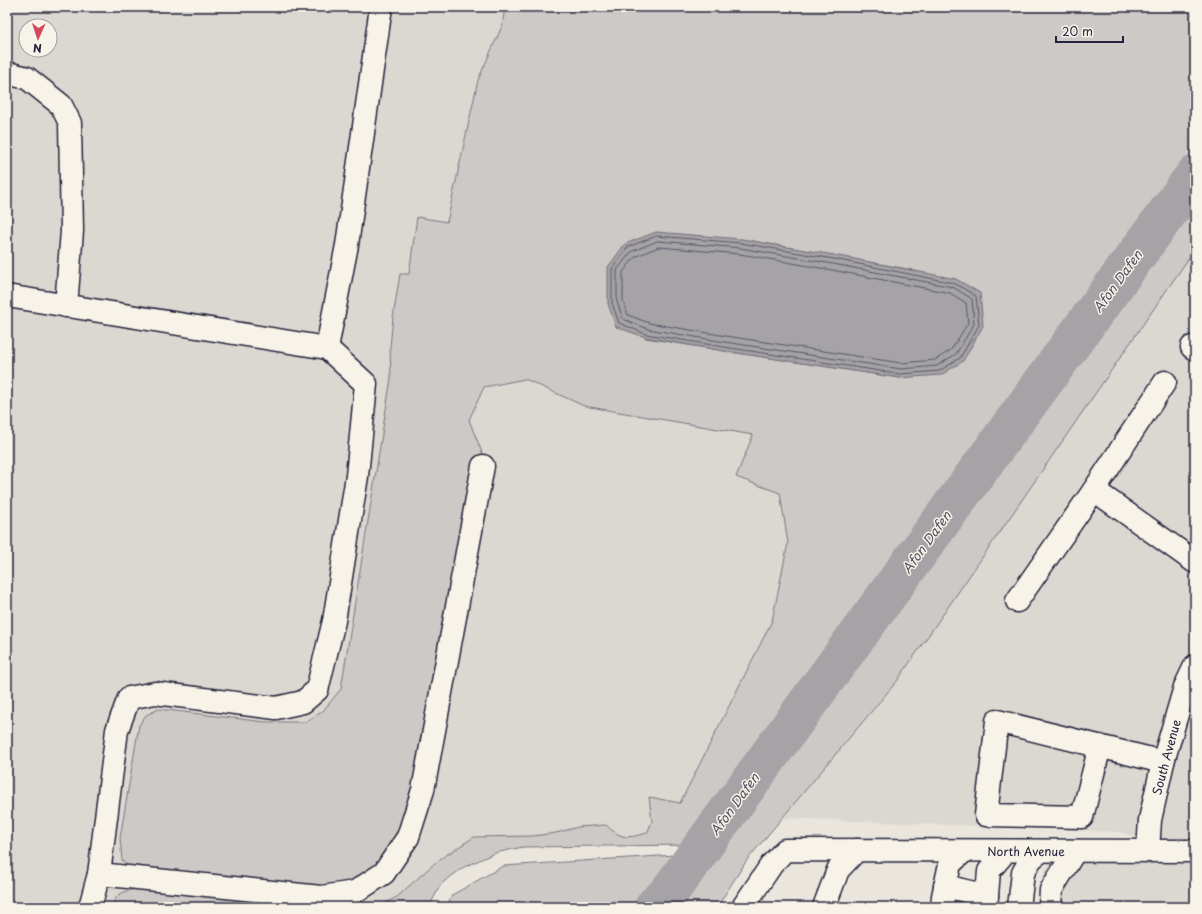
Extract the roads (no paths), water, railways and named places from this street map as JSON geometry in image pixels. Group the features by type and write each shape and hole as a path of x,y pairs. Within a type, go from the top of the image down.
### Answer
{"street":[{"path":"327,348 347,245 381,7"},
{"path":"7,73 27,78 61,105 70,123 72,231 66,306"},
{"path":"7,296 327,348 366,384 357,476 334,621 317,690 302,702 276,708 155,693 129,698 117,730 99,874 90,907"},
{"path":"1017,601 1094,490 1166,382"},
{"path":"99,874 321,897 355,892 384,872 408,837 423,790 483,466"},
{"path":"1094,490 1195,562"},
{"name":"South Avenue","path":"1148,851 1150,820 1163,762 1185,687 1195,666"},
{"path":"1100,746 1082,817 986,815 997,720 1100,746 1163,762"},
{"name":"North Avenue","path":"743,907 772,864 785,850 1195,851"},
{"path":"826,901 838,870 856,850"},
{"path":"964,851 950,864 944,897 986,902 989,871 1006,851"},
{"path":"1019,907 1023,873 1031,860 1041,851"},
{"path":"1050,907 1052,890 1076,851"}],"water":[{"path":"656,232 741,239 834,255 956,279 980,293 983,326 963,361 941,375 900,378 724,351 645,337 616,327 608,304 608,267 625,244"}],"waterway":[{"name":"Afon Dafen","path":"654,907 667,895 1195,175"}]}
